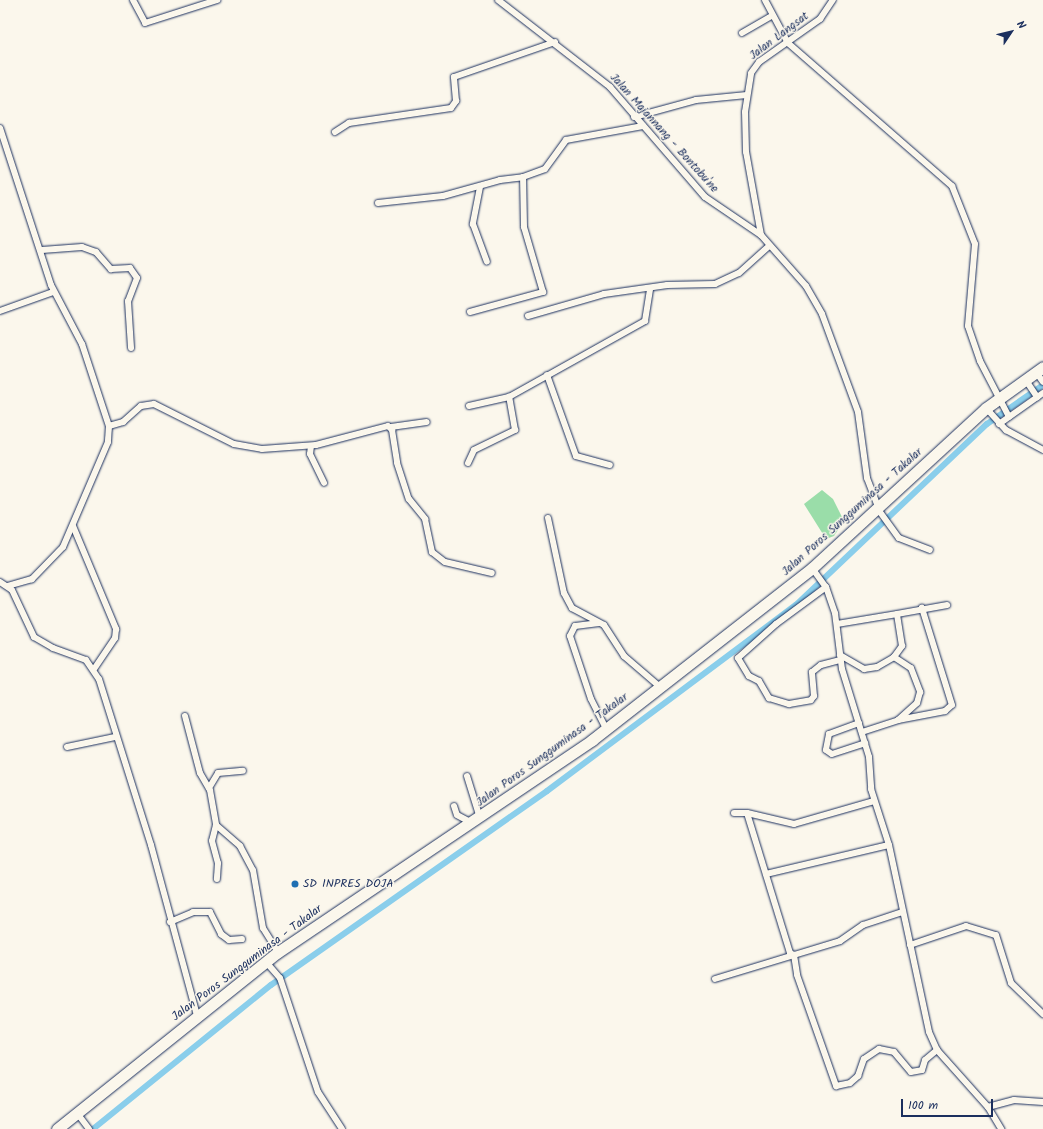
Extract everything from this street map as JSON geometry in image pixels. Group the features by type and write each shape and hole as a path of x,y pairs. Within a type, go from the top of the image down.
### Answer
{"highway":[{"name":"Jalan Poros Sungguminasa - Takalar","path":"58,1129 197,1016 268,965 278,952 476,820 606,729 814,571 988,410 1040,375"}],"street":[{"path":"133,0 145,23 217,0"},
{"name":"Jalan Majannang - Bontobu'ne","path":"498,0 555,42 610,87 705,198 761,235 769,246 806,286 822,314 861,421 867,478 879,510 888,523 909,544 930,550"},
{"path":"765,0 772,16 788,43 952,186 975,244 968,326 1000,402 1008,416"},
{"name":"Jalan Langsat","path":"761,235 746,152 747,95 756,65 827,13 833,0"},
{"path":"742,33 772,16"},
{"path":"335,132 349,123 451,108 456,101 454,78 555,42"},
{"path":"634,116 696,100 747,95"},
{"path":"378,203 417,200 523,177 545,169 566,140 643,126"},
{"path":"0,128 42,250 53,292 82,344 109,426 108,442 63,547 32,579 8,586"},
{"path":"470,312 543,292 524,227 523,177"},
{"path":"480,187 473,224 487,262"},
{"path":"528,316 595,296 650,288 716,284 739,273 769,246"},
{"path":"42,250 82,247 96,252 111,269 130,268 137,278 128,301 131,348"},
{"path":"469,406 510,397 645,321 650,288"},
{"path":"0,311 53,292"},
{"path":"547,375 576,456 610,465"},
{"path":"1028,383 1037,396"},
{"path":"998,423 1043,393"},
{"path":"468,463 474,450 515,431 510,397"},
{"path":"109,426 123,422 140,406 154,404 240,445 262,449 311,446 391,428 427,422"},
{"path":"988,410 998,423 1043,450"},
{"path":"391,428 396,463 409,499 425,519 432,552 445,562 492,573"},
{"path":"311,446 310,454 324,483"},
{"path":"548,518 567,601 577,614 601,622 624,656 660,687"},
{"path":"73,526 116,629 116,638 94,669"},
{"path":"814,571 825,586 837,624 840,657 865,743 874,801 889,845 902,912 929,1032 937,1050 988,1107 1002,1129"},
{"path":"0,582 8,586 34,637 53,648 86,660 94,669 151,845 170,922 197,1016"},
{"path":"825,586 776,624 738,658 748,676 759,681 769,698 789,704 811,700 814,696 812,672 820,665 840,657"},
{"path":"837,624 897,614 922,608 947,605"},
{"path":"862,732 898,720 945,711 952,705 922,608"},
{"path":"840,657 864,670 877,667 894,657 902,642 897,614"},
{"path":"601,622 575,626 570,636 591,699 606,729"},
{"path":"894,657 911,668 920,692 917,703 898,720"},
{"path":"185,716 200,773 209,788 216,825 212,841 218,863 217,879"},
{"path":"859,723 831,732 826,750 832,754 865,743"},
{"path":"67,747 115,737"},
{"path":"209,788 218,773 243,771"},
{"path":"454,806 457,815 476,820 467,776"},
{"path":"734,813 747,813 794,824 874,801"},
{"path":"747,813 766,874 785,945 794,955 797,975 836,1086 850,1083 858,1076 864,1059 879,1049 894,1052 912,1072 922,1070 925,1060 937,1050"},
{"path":"216,825 240,846 253,870 263,928 278,952"},
{"path":"766,874 889,845"},
{"path":"170,922 193,912 210,912 221,934 229,940 242,939"},
{"path":"715,979 840,941 863,925 902,912"},
{"path":"910,945 966,926 996,935 1011,983 1043,1014"},
{"path":"268,965 280,978 318,1092 342,1129"},
{"path":"988,1107 1014,1100 1043,1102"},
{"path":"77,1113 89,1129"}],"green space":[{"path":"822,490 833,499 844,521 834,536 826,539 804,504"}],"waterway":[{"path":"93,1129 271,985 547,791 796,605 987,424 1043,385"}],"place":[{"name":"SD INPRES DOJA","path":"295,884"}]}
